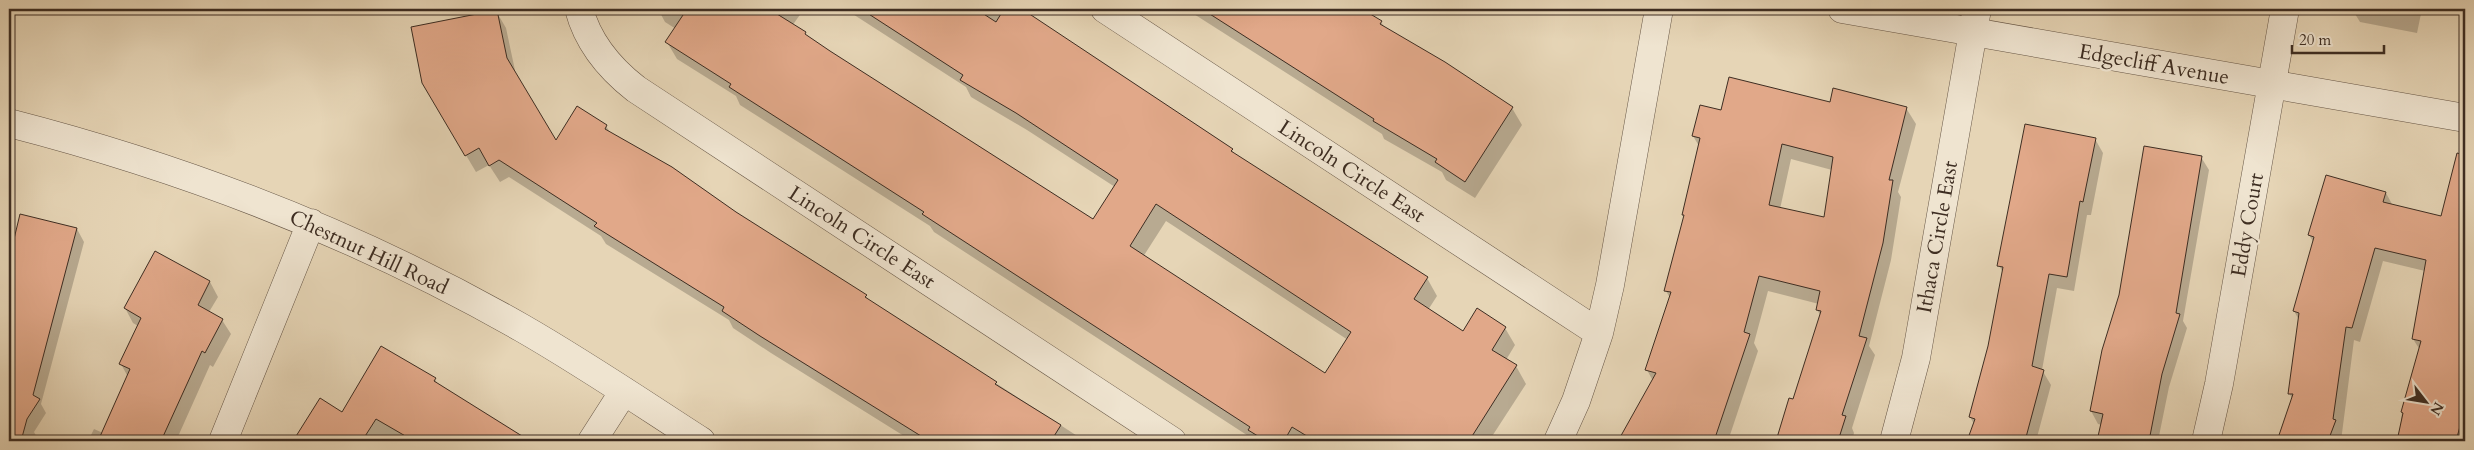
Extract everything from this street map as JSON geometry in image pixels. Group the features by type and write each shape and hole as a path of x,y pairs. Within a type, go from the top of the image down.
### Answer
{"street":[{"name":"Lincoln Circle East","path":"580,9 588,33 602,57 617,74 636,89 1172,441"},
{"name":"Lincoln Circle East","path":"1105,9 1599,334"},
{"path":"1558,441 1576,401 1599,334 1612,276 1659,9"},
{"name":"Edgecliff Avenue","path":"1842,9 1975,20 2271,84 2465,118"},
{"name":"Eddy Court","path":"2206,441 2219,384 2285,9"},
{"name":"Ithaca Circle East","path":"1894,441 1916,358 1975,20"},
{"name":"Chestnut Hill Road","path":"9,123 86,143 200,180 311,223 417,272 505,319 624,391 701,441"},
{"path":"223,441 311,223"},
{"path":"592,441 624,391"}],"building":[{"path":"687,9 769,9 806,32 805,34 830,51 1093,219 1118,180 1016,113 960,80 963,75 861,9 976,9 996,22 1004,9 1022,9 1233,149 1231,151 1428,277 1414,299 1463,331 1477,308 1506,327 1492,350 1517,365 1469,441 1315,441 1292,427 1284,441 1266,441 1248,430 1250,427 922,214 924,212 729,87 731,84 665,42","holes":["1156,204 1351,332 1325,373 1130,246"]},
{"path":"1202,9 1362,9 1382,21 1380,24 1445,62 1513,107 1465,182 1435,162 1437,159 1373,121 1374,119"},
{"path":"497,10 507,58 556,140 577,106 607,125 605,129 672,167 736,212 867,295 865,297 997,382 995,384 1061,425 1051,441 929,441 760,336 722,311 724,307 594,226 597,223 499,160 489,166 479,148 465,156 422,83 411,27"},
{"path":"1729,77 1830,102 1833,88 1907,107 1889,180 1893,180 1883,243 1859,336 1867,338 1842,415 1846,416 1838,441 1776,441 1789,398 1793,399 1821,311 1816,310 1820,291 1759,276 1744,332 1750,334 1714,441 1618,441 1656,373 1645,370 1671,292 1664,291 1684,215 1682,215 1700,138 1692,136 1700,105 1721,110","holes":["1782,144 1833,157 1824,217 1769,205"]},
{"path":"2025,124 2096,138 2083,202 2080,201 2067,277 2049,274 2032,366 2044,370 2025,441 1967,441 1975,419 1969,417 1988,346 2003,267 1997,266"},
{"path":"2144,146 2202,156 2176,313 2180,314 2162,374 2149,441 2097,441 2103,414 2090,411 2102,350 2119,295"},
{"path":"2457,153 2465,155 2465,408 2456,441 2397,441 2403,413 2401,412 2421,341 2412,339 2426,260 2375,248 2352,328 2346,327 2333,419 2336,420 2328,441 2277,441 2293,394 2288,394 2299,313 2293,311 2314,237 2308,235 2326,175 2386,192 2383,202 2441,216"},
{"path":"20,214 77,228 33,395 40,399 27,419 21,441 9,441 9,260"},
{"path":"155,251 210,281 198,305 223,319 205,353 202,351 161,441 98,441 130,369 119,364 141,318 124,308"},
{"path":"381,346 436,378 434,381 530,441 414,441 376,419 362,441 293,441 320,398 342,412"}]}
